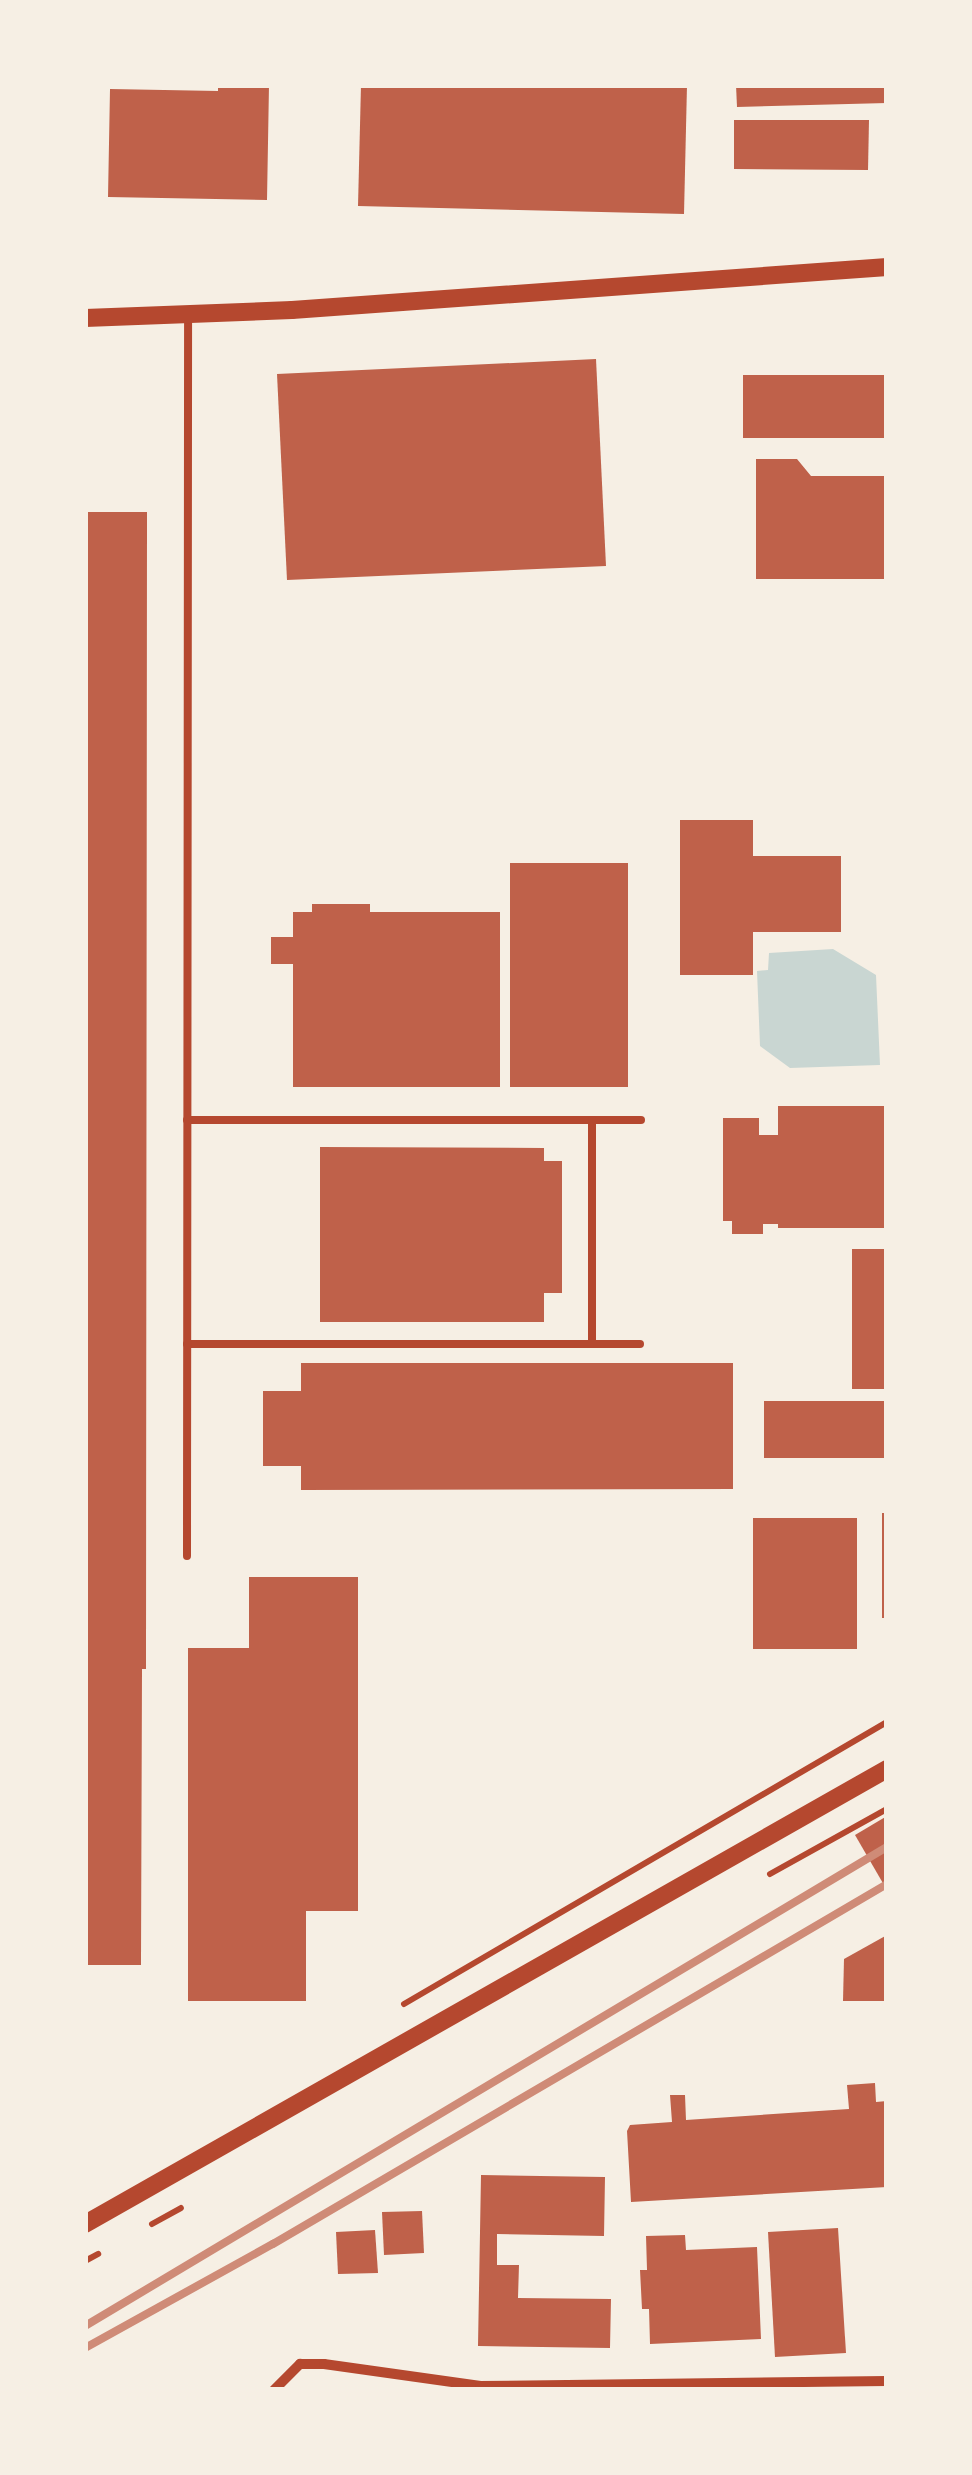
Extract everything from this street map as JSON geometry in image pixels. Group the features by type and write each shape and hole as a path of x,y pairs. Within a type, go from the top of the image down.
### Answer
{"street":[{"path":"85,318 188,316 887,268"},
{"path":"85,2224 887,1769"},
{"path":"273,2390 300,2364 480,2386 887,2382"}],"lane":[{"path":"187,1556 188,316"},
{"path":"187,1120 640,1120"},
{"path":"592,1120 592,1344"},
{"path":"187,1344 640,1344"}],"path":[{"path":"387,2014 887,1722"}],"shaded area":[{"path":"833,949 876,975 880,1065 790,1068 760,1046 757,971 768,970 769,953"}],"building":[{"path":"218,85 269,85 267,200 108,197 110,89 218,91"},
{"path":"361,85 687,85 684,214 358,206"},
{"path":"736,85 887,85 887,103 737,107"},
{"path":"734,120 869,120 868,170 734,169"},
{"path":"596,359 606,566 287,580 277,374"},
{"path":"743,375 885,375 885,438 743,438"},
{"path":"756,459 797,459 811,476 886,476 886,579 756,579"},
{"path":"85,512 147,512 146,1669 142,1669 141,1965 85,1965"},
{"path":"680,820 753,820 753,856 841,856 841,932 753,932 753,975 680,975"},
{"path":"510,863 628,863 628,1087 510,1087"},
{"path":"312,904 370,904 370,912 500,912 500,1087 293,1087 293,964 271,964 271,937 293,937 293,912 312,912"},
{"path":"778,1106 887,1106 887,1228 778,1228 778,1224 763,1224 763,1234 732,1234 732,1221 723,1221 723,1118 759,1118 759,1135 778,1135"},
{"path":"320,1147 544,1148 544,1161 562,1161 562,1293 544,1293 544,1322 320,1322"},
{"path":"852,1249 887,1249 887,1389 852,1389"},
{"path":"301,1363 733,1363 733,1489 301,1490 301,1466 263,1466 263,1391 301,1391"},
{"path":"764,1401 887,1401 887,1458 764,1458"},
{"path":"882,1513 887,1513 887,1618 882,1618"},
{"path":"753,1518 857,1518 857,1649 753,1649"},
{"path":"249,1577 358,1577 358,1911 306,1911 306,2001 188,2001 188,1648 249,1648"},
{"path":"887,1816 887,1884 884,1885 855,1835"},
{"path":"887,1935 887,2001 843,2001 844,1959"},
{"path":"875,2083 876,2102 887,2101 887,2187 631,2202 627,2131 630,2125 672,2122 670,2095 685,2095 686,2120 849,2109 847,2085"},
{"path":"481,2175 605,2177 604,2236 497,2234 497,2265 519,2265 518,2298 611,2299 610,2348 478,2346"},
{"path":"422,2211 424,2253 384,2255 382,2212"},
{"path":"838,2228 846,2353 775,2357 768,2232"},
{"path":"375,2230 378,2273 338,2274 336,2232"},
{"path":"685,2235 686,2250 757,2247 761,2339 650,2344 649,2309 642,2309 640,2270 647,2270 646,2236"}],"railway":[{"path":"85,2326 887,1847"},
{"path":"85,2348 273,2244 887,1884"}]}
